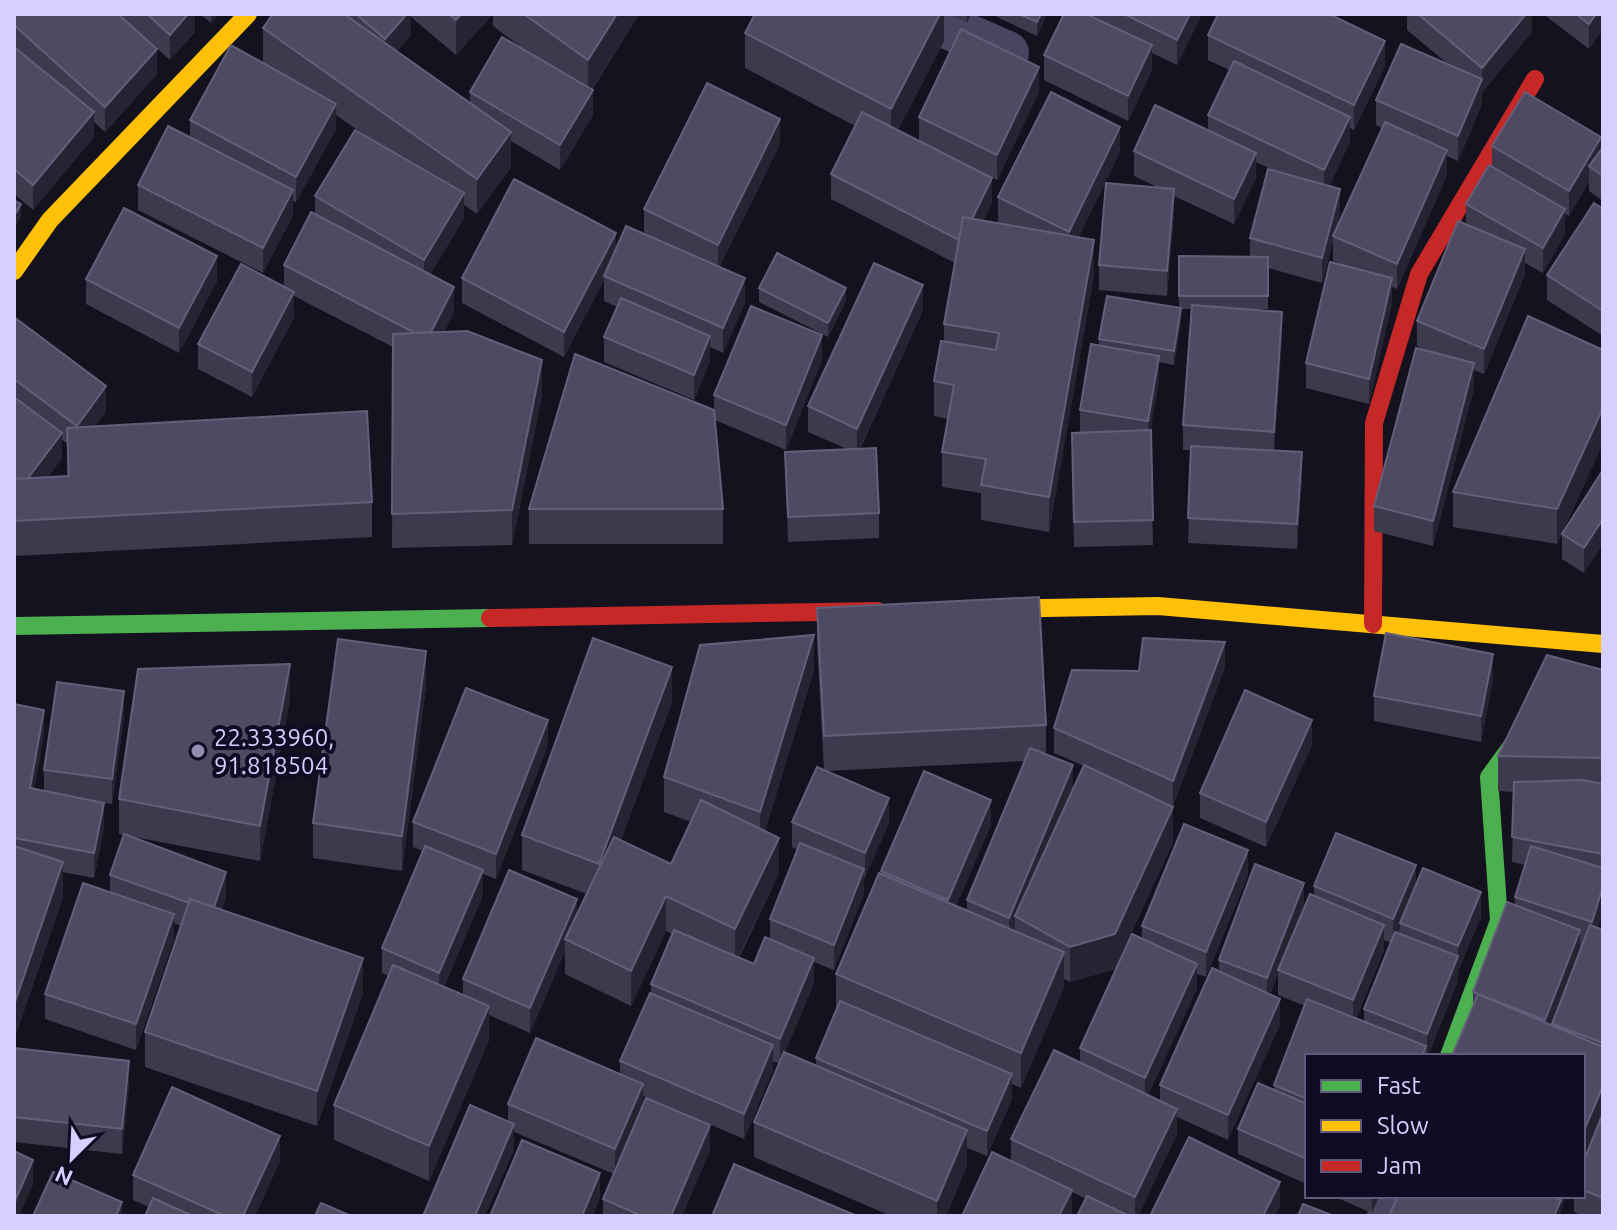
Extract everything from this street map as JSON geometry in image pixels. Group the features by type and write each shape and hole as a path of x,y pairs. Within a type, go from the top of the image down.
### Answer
{"main road":[{"path":"14,271 50,220 248,14"},
{"path":"1373,624 1374,423 1419,274 1535,79"},
{"path":"967,609 1158,606 1591,643"},
{"path":"14,626 904,610"},
{"path":"1450,1054 1499,921 1489,777 1543,704"}],"street":[{"path":"918,14 1007,53"}],"building":[{"path":"14,14 118,14 157,49 105,107 14,25"},
{"path":"147,14 188,14 170,35"},
{"path":"273,14 344,14 511,132 477,179 263,28"},
{"path":"356,14 407,14 385,39"},
{"path":"524,14 617,14 588,60"},
{"path":"755,14 940,14 891,109 745,33"},
{"path":"1019,14 1041,14 1037,22"},
{"path":"1064,14 1086,14 1152,45 1128,96 1044,55"},
{"path":"1124,14 1190,14 1177,40"},
{"path":"1218,14 1329,14 1385,41 1354,105 1208,35"},
{"path":"1418,14 1526,14 1482,68"},
{"path":"1576,14 1596,14 1589,24"},
{"path":"961,29 1039,67 997,155 919,117"},
{"path":"502,37 593,90 560,145 470,92"},
{"path":"1401,44 1482,79 1458,136 1376,100"},
{"path":"231,45 336,104 296,177 190,120"},
{"path":"14,47 94,112 33,185 14,169"},
{"path":"1234,61 1350,117 1324,170 1208,115"},
{"path":"707,83 780,119 718,245 644,209"},
{"path":"1051,92 1120,127 1069,232 998,197"},
{"path":"1525,92 1601,137 1569,191 1492,146"},
{"path":"1155,105 1256,153 1234,199 1134,151"},
{"path":"862,112 992,178 972,219 963,217 959,240 831,174"},
{"path":"1385,122 1447,150 1397,264 1333,236"},
{"path":"168,126 293,190 263,248 138,185"},
{"path":"355,130 464,193 424,260 315,196"},
{"path":"1603,147 1603,176 1589,166"},
{"path":"1489,165 1565,209 1543,248 1466,204"},
{"path":"1268,169 1340,189 1322,258 1250,238"},
{"path":"514,179 616,233 564,332 462,278"},
{"path":"1106,183 1174,189 1167,271 1099,265"},
{"path":"14,200 21,204 14,216"},
{"path":"1594,203 1603,209 1603,311 1547,275"},
{"path":"124,208 217,256 179,328 86,279"},
{"path":"311,212 454,287 431,332 415,333 284,265"},
{"path":"963,217 1094,240 1049,497 981,485 986,459 942,452 954,385 934,381 941,341 996,350 999,333 944,324"},
{"path":"1458,221 1525,249 1484,349 1417,321"},
{"path":"626,226 745,278 723,328 604,276"},
{"path":"777,253 846,288 828,323 759,288"},
{"path":"1179,256 1268,257 1268,296 1179,296"},
{"path":"1330,262 1392,278 1369,379 1306,363"},
{"path":"874,263 923,285 857,429 808,406"},
{"path":"241,264 294,292 252,372 198,344"},
{"path":"1107,296 1181,308 1174,351 1099,339"},
{"path":"621,298 710,336 694,375 604,337"},
{"path":"1192,305 1282,312 1274,432 1183,425"},
{"path":"751,306 822,335 786,425 714,395"},
{"path":"1528,316 1603,350 1603,408 1557,509 1453,492"},
{"path":"14,317 106,386 77,426 14,379"},
{"path":"467,331 542,360 512,510 392,514 393,334"},
{"path":"1091,344 1159,356 1148,421 1080,410"},
{"path":"1416,348 1474,363 1433,521 1374,506"},
{"path":"575,354 714,410 723,509 529,509"},
{"path":"14,397 62,433 28,478 18,479 14,476"},
{"path":"367,411 372,502 14,521 14,479 69,476 67,428"},
{"path":"1151,430 1153,520 1074,522 1072,433"},
{"path":"1191,446 1302,452 1297,524 1188,518"},
{"path":"876,448 879,513 788,517 785,452"},
{"path":"1603,470 1603,519 1584,548 1562,534"},
{"path":"1039,597 1046,725 824,736 817,608"},
{"path":"1386,633 1493,654 1481,716 1374,696"},
{"path":"814,635 760,812 664,777 700,645"},
{"path":"593,638 672,667 599,864 522,835"},
{"path":"1143,638 1225,642 1173,781 1054,728 1072,670 1139,671"},
{"path":"338,639 426,651 402,836 313,823"},
{"path":"1547,655 1603,670 1603,758 1498,756"},
{"path":"290,664 260,826 119,799 138,669"},
{"path":"57,682 124,691 112,779 44,770"},
{"path":"466,688 548,720 496,854 413,822"},
{"path":"1245,690 1312,720 1266,822 1200,793"},
{"path":"14,704 44,710 30,788 104,803 94,853 14,838"},
{"path":"1030,748 1073,765 1009,918 967,900"},
{"path":"1084,765 1173,807 1115,934 1070,947 1015,916"},
{"path":"817,767 889,798 865,853 792,822"},
{"path":"924,771 991,800 948,900 881,871"},
{"path":"1582,780 1603,784 1603,854 1512,837 1514,782"},
{"path":"701,800 779,838 735,929 666,896 631,971 565,939 614,837 671,864"},
{"path":"1184,824 1248,850 1206,952 1142,926"},
{"path":"1336,833 1416,865 1393,919 1314,886"},
{"path":"124,834 226,872 214,907 190,899 189,903 110,875"},
{"path":"800,843 864,869 834,945 770,919"},
{"path":"14,846 63,862 14,1005"},
{"path":"425,846 483,870 439,973 382,948"},
{"path":"1531,846 1603,868 1603,886 1592,922 1515,897"},
{"path":"1255,864 1304,883 1267,978 1219,960"},
{"path":"1423,868 1481,892 1458,946 1400,923"},
{"path":"509,870 577,899 530,1008 463,979"},
{"path":"879,873 1064,952 1021,1053 836,974"},
{"path":"83,883 174,914 136,1024 45,994"},
{"path":"1310,894 1384,925 1353,1000 1278,970"},
{"path":"190,899 363,958 317,1091 145,1032"},
{"path":"1507,902 1580,930 1545,1020 1473,992"},
{"path":"1590,925 1603,930 1603,1043 1552,1024"},
{"path":"674,930 754,964 765,937 814,958 780,1039 651,984"},
{"path":"1395,932 1458,956 1427,1034 1364,1009"},
{"path":"1132,934 1197,964 1145,1078 1080,1048"},
{"path":"393,965 489,1006 429,1146 334,1105"},
{"path":"1212,968 1280,999 1228,1115 1160,1085"},
{"path":"650,993 773,1045 744,1114 620,1061"},
{"path":"1478,994 1603,1047 1603,1086 1585,1128 1585,1054 1453,1054"},
{"path":"1307,999 1426,1046 1423,1054 1305,1054 1305,1098 1274,1085"},
{"path":"840,1001 1012,1074 987,1131 816,1058"},
{"path":"536,1038 643,1084 615,1149 508,1104"},
{"path":"14,1048 129,1061 122,1129 14,1117"},
{"path":"1054,1050 1177,1109 1135,1197 1011,1139"},
{"path":"784,1052 967,1130 937,1201 754,1122"},
{"path":"1258,1083 1305,1103 1305,1158 1238,1129"},
{"path":"172,1087 280,1136 243,1216 225,1216 133,1175"},
{"path":"646,1098 710,1125 671,1216 642,1216 603,1199"},
{"path":"470,1105 514,1124 475,1216 423,1216"},
{"path":"1603,1113 1603,1198 1585,1191 1585,1158"},
{"path":"1189,1137 1280,1182 1263,1216 1150,1216"},
{"path":"522,1140 600,1173 582,1216 490,1216"},
{"path":"14,1151 33,1160 14,1203"},
{"path":"992,1152 1072,1190 1059,1216 962,1216"},
{"path":"734,1164 857,1216 712,1216"},
{"path":"53,1172 122,1202 116,1216 33,1216"},
{"path":"1087,1196 1129,1216 1077,1216"},
{"path":"153,1198 193,1216 145,1216"},
{"path":"1397,1198 1561,1200 1554,1216 1389,1216"},
{"path":"321,1203 351,1216 315,1216"},
{"path":"1303,1204 1334,1216 1298,1216"}],"traffic: fast":[{"path":"14,626 490,618"},
{"path":"1450,1054 1499,921 1489,777 1533,717"}],"traffic: slow":[{"path":"14,271 50,220 248,14"},
{"path":"979,609 1158,606 1603,644"}],"traffic: jam":[{"path":"1373,624 1374,423 1419,274 1535,79"},
{"path":"490,618 878,611"}],"place":[{"name":"22.333960, 91.818504","path":"198,751"}]}
